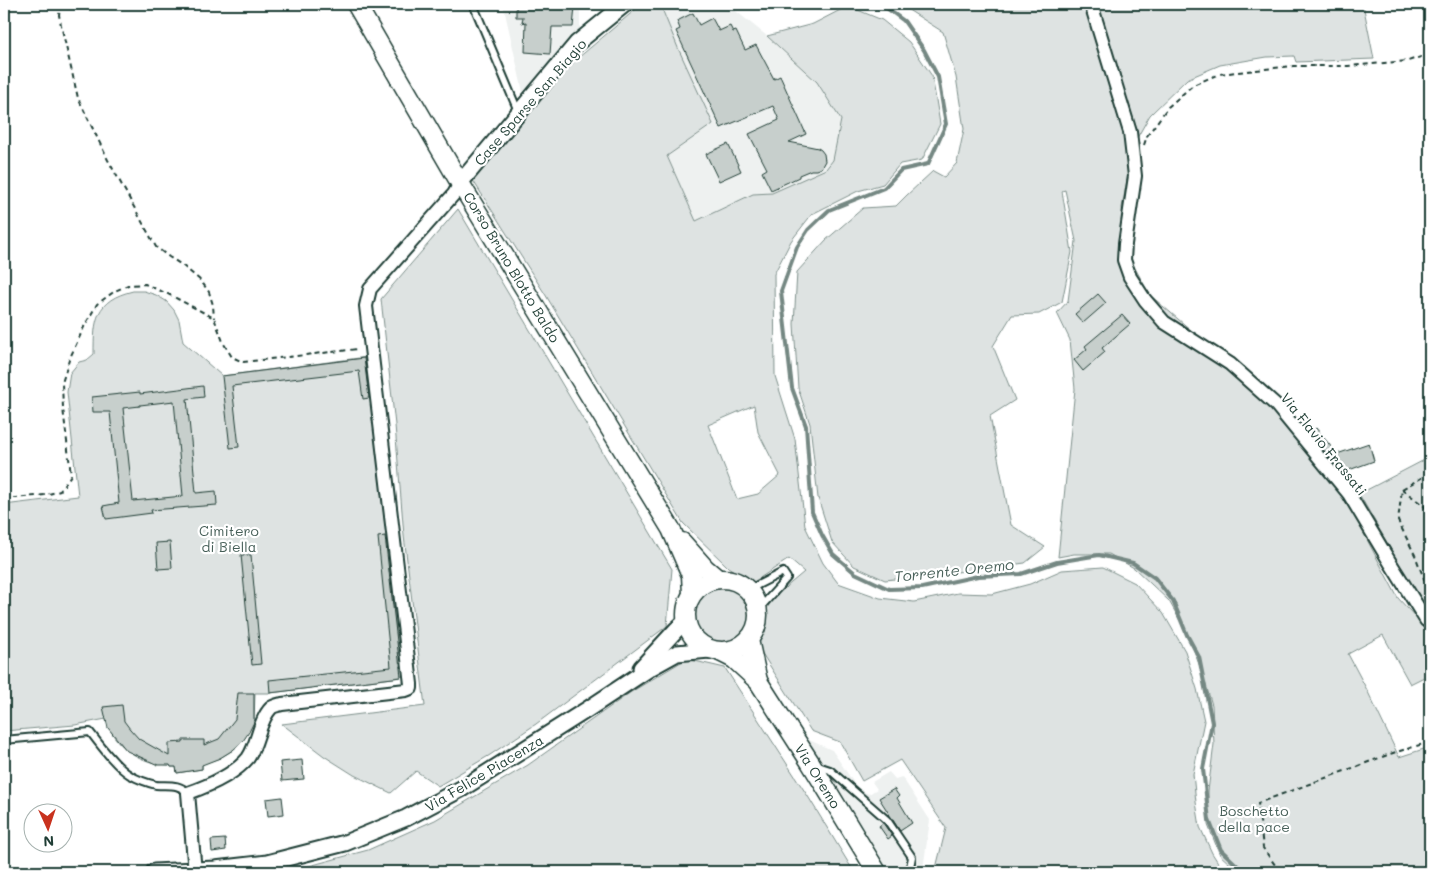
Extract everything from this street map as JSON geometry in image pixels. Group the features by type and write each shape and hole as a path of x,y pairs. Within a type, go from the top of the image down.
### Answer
{"main road":[{"name":"Corso Bruno Blotto Baldo","path":"356,4 460,183 671,528 691,575 692,594"},
{"name":"Corso Bruno Blotto Baldo","path":"671,528 705,568 718,579"},
{"path":"718,579 740,584 748,590 755,600 758,610 755,630 749,640 731,651 714,651 701,645 694,639 688,630 685,612 692,594 699,587 718,579"},
{"name":"Via Oremo","path":"749,640 758,681"},
{"name":"Via Oremo","path":"714,651 734,659 758,681 877,872"}],"street":[{"name":"Case Sparse San Biagio","path":"460,183 577,43 625,4"},
{"name":"Via Flavio Frassati","path":"1091,4 1130,132 1135,176 1124,260 1130,277 1145,300 1164,322 1230,364 1276,405 1349,494 1426,620 1430,623"},
{"path":"195,871 188,794 212,784 231,773 248,758 257,740 264,718 272,707 282,704 411,688 366,306 370,289 454,194 460,183"},
{"name":"Via Felice Piacenza","path":"628,682 686,621"},
{"name":"Via Felice Piacenza","path":"154,872 195,871 267,863 346,843 406,818 463,788 677,652 714,651"}],"lane":[{"path":"473,4 519,112"},
{"path":"748,590 783,572 787,578 758,610"},
{"path":"4,740 90,732 105,752 129,775 154,784 175,785 184,789 188,794"},
{"path":"810,762 830,770 887,820 912,857 909,872"}],"path":[{"path":"61,4 59,15 61,25 83,112 156,246 201,281 209,292 214,318 224,344 232,357 243,362 372,347"},
{"path":"1142,152 1147,136 1168,107 1193,85 1219,74 1293,66 1348,66 1408,61 1430,54"},
{"path":"4,500 45,495 60,491 71,475 63,408 62,382 69,360 96,304 128,285 144,284 214,318"},
{"path":"1402,489 1430,472"},
{"path":"1402,489 1424,506 1430,514"},
{"path":"1402,489 1398,521 1415,554 1426,584 1430,587"},
{"path":"1280,872 1263,848 1258,803 1393,753 1430,742"}],"shaded area":[{"path":"503,4 580,4 580,31 560,49 523,92"},
{"path":"660,4 727,4 767,36 817,82 841,120 833,160 826,169 772,193 753,194 696,221 667,156 678,48"},
{"path":"809,740 832,750 858,789 869,794 877,789 872,782 889,772 895,779 902,777 930,820 921,872 884,872 806,746"}],"green space":[{"path":"642,4 660,4 713,124 667,156 696,221 753,194 772,193 826,169 833,160 841,120 817,82 767,36 813,24 848,6 882,20 909,42 932,76 940,124 922,160 900,164 883,184 858,191 812,214 791,241 774,274 775,376 795,439 805,526 823,563 838,583 880,598 914,602 958,593 992,594 1030,584 1062,570 1103,567 1135,583 1163,613 1185,651 1197,689 1204,721 1193,774 1196,802 1200,827 1212,853 1224,872 935,872 946,828 900,760 862,781 840,742 811,731 758,647 763,633 766,610 773,598 804,572 789,559 752,583 728,567 683,523 545,294 472,179 565,69","holes":["754,405 758,432 780,475 758,494 737,499 708,425"]},
{"name":"Boschetto della pace","path":"899,4 1092,4 1134,139 1130,180 1127,180 1122,208 1127,254 1150,295 1283,409 1349,498 1345,502 1355,517 1398,598 1430,633 1430,674 1410,684 1383,635 1348,654 1399,757 1430,747 1430,872 1239,872 1220,855 1208,825 1208,791 1214,744 1212,705 1187,633 1169,601 1134,568 1109,554 1074,554 1058,557 1075,389 1070,340 1057,313 1068,301 1076,241 1065,190 1062,191 1072,252 1062,302 1039,314 1012,315 993,346 1015,400 990,416 1011,525 1045,547 1025,563 885,580 854,566 832,542 818,498 810,424 798,388 794,324 797,272 826,240 863,208 896,206 933,171 944,177 957,163 964,129 956,77 943,32"},
{"path":"1095,4 1363,4 1374,59 1296,62 1294,56 1267,57 1220,65 1187,79 1150,115 1137,138"},
{"path":"458,209 672,569 667,626 536,724 490,755 438,786 416,771 391,793 354,775 324,756 282,724 425,706 404,536 395,425 381,299"},
{"name":"Cimitero di Biella","path":"133,291 144,291 166,301 174,310 179,320 183,342 222,376 367,357 401,677 270,693 255,693 254,722 233,750 220,758 202,764 202,769 177,773 176,767 140,758 122,746 115,738 106,719 75,725 4,731 4,505 78,496 67,392 70,373 79,362 87,360 94,354 96,321 104,306 120,295"},
{"path":"1430,457 1430,617 1359,494"},
{"path":"716,587 728,587 743,595 751,610 751,622 743,637 728,645 716,645 701,637 693,622 693,610 701,595"},
{"path":"686,659 725,668 809,798 854,872 300,872 298,869 368,850 435,820 528,765 631,692"}],"building":[{"path":"543,4 575,7 573,27 552,27 550,54 525,52 526,22 522,23 523,17 516,17 516,5 543,6"},
{"path":"693,13 699,25 712,18 719,31 730,26 733,32 736,31 745,50 756,45 774,79 780,76 806,134 789,142 821,150 825,161 821,168 799,175 799,177 771,190 762,172 767,169 749,134 779,120 773,106 721,128 676,31 680,29 677,21"},
{"path":"728,144 741,171 719,181 706,154"},
{"path":"1098,294 1106,303 1083,323 1075,314"},
{"path":"1122,315 1130,324 1102,348 1105,352 1083,371 1074,360 1087,349 1085,346"},
{"path":"364,358 369,398 363,399 359,371 232,386 239,447 230,448 222,376"},
{"path":"203,386 204,397 187,399 196,493 216,491 217,505 151,510 152,513 106,519 103,506 119,503 110,412 93,412 92,397 140,392 140,394","holes":["174,401 183,496 133,501 123,408"]},
{"path":"1316,428 1337,454 1369,443 1374,461 1343,474 1310,433"},
{"path":"385,536 401,677 270,693 269,680 391,667 378,537"},
{"path":"170,542 172,568 158,569 156,543"},
{"path":"241,555 251,555 261,664 252,665"},
{"path":"238,693 254,693 254,722 243,741 220,758 202,765 202,769 177,773 176,767 158,765 127,751 108,728 103,707 122,705 124,721 139,739 169,756 169,743 183,742 183,740 204,740 204,745 219,739 235,719"},
{"path":"302,760 304,779 282,781 280,762"},
{"path":"894,789 899,796 897,798 912,823 900,831 879,798"},
{"path":"282,797 284,814 268,816 266,799"},
{"path":"883,823 892,836 888,839 879,826"},
{"path":"225,839 226,850 212,852 211,840"}],"waterway":[{"name":"Torrente Oremo","path":"751,4 769,9 790,4"},
{"name":"Torrente Oremo","path":"881,4 904,21 924,50 938,77 946,124 928,164 901,170 884,188 829,210 808,230 797,247 781,291 792,388 806,426 812,512 833,554 855,573 889,589 922,588 978,576 1021,574 1057,562 1099,555 1133,563 1155,578 1173,601 1187,635 1199,657 1212,723 1203,769 1209,820 1221,850 1244,872"}]}
